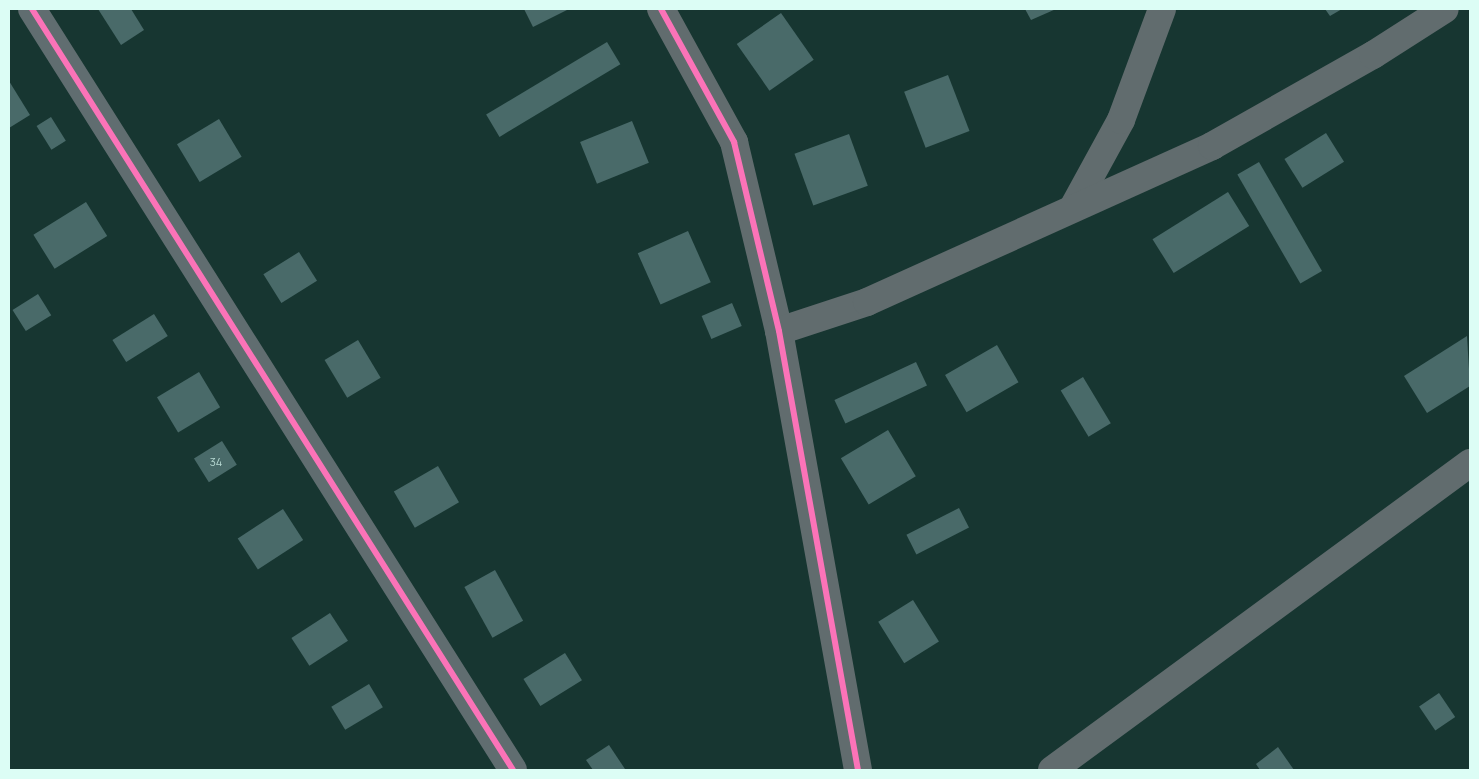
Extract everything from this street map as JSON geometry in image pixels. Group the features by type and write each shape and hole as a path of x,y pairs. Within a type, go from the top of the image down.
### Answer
{"street":[{"path":"32,9 513,770"},
{"path":"661,9 734,142 779,331 858,770"},
{"path":"1074,206 1121,120 1162,9"},
{"path":"779,331 867,302 1074,206 1212,146 1373,55 1445,9"},
{"path":"1052,770 1470,463"}],"building":[{"path":"98,9 131,9 144,30 121,45"},
{"path":"524,9 569,9 533,27"},
{"path":"1025,9 1056,9 1031,20"},
{"path":"1325,9 1342,9 1330,16"},
{"path":"781,13 814,60 769,91 737,44"},
{"path":"607,42 620,64 500,137 486,115"},
{"path":"948,75 970,131 926,148 904,92"},
{"path":"9,81 30,115 9,128"},
{"path":"51,117 66,141 51,150 37,126"},
{"path":"219,119 242,157 200,182 177,144"},
{"path":"632,121 649,163 597,184 580,142"},
{"path":"1326,133 1344,162 1302,188 1284,159"},
{"path":"849,134 868,186 813,206 794,154"},
{"path":"1259,162 1322,271 1300,284 1237,174"},
{"path":"1228,192 1249,226 1174,273 1153,239"},
{"path":"86,202 107,236 55,269 33,235"},
{"path":"688,231 711,282 661,305 638,253"},
{"path":"299,252 317,281 281,303 263,274"},
{"path":"38,294 51,315 26,331 13,310"},
{"path":"732,303 742,326 711,339 702,316"},
{"path":"154,314 168,336 126,362 112,340"},
{"path":"1467,336 1470,386 1427,413 1404,376"},
{"path":"358,340 381,378 347,398 325,360"},
{"path":"997,345 1018,382 967,412 945,375"},
{"path":"916,362 927,386 845,424 834,400"},
{"path":"199,372 220,407 178,432 157,397"},
{"path":"1083,377 1111,423 1089,437 1061,390"},
{"path":"888,430 916,476 869,505 841,458"},
{"path":"222,441 237,465 209,482 194,458"},
{"path":"438,466 459,502 415,528 394,492"},
{"path":"959,508 969,528 916,554 906,535"},
{"path":"283,509 303,540 258,569 238,538"},
{"path":"495,570 523,621 493,638 464,587"},
{"path":"913,600 939,642 904,663 878,622"},
{"path":"330,613 348,641 309,666 291,638"},
{"path":"565,653 582,680 540,706 523,679"},
{"path":"369,684 383,707 345,730 331,707"},
{"path":"1439,693 1455,717 1435,730 1419,706"},
{"path":"609,745 625,769 593,770 586,760"},
{"path":"1278,747 1294,770 1260,770 1256,764"}],"cycle path":[{"path":"32,9 513,770"},
{"path":"661,9 734,142 779,331 858,770"}]}
